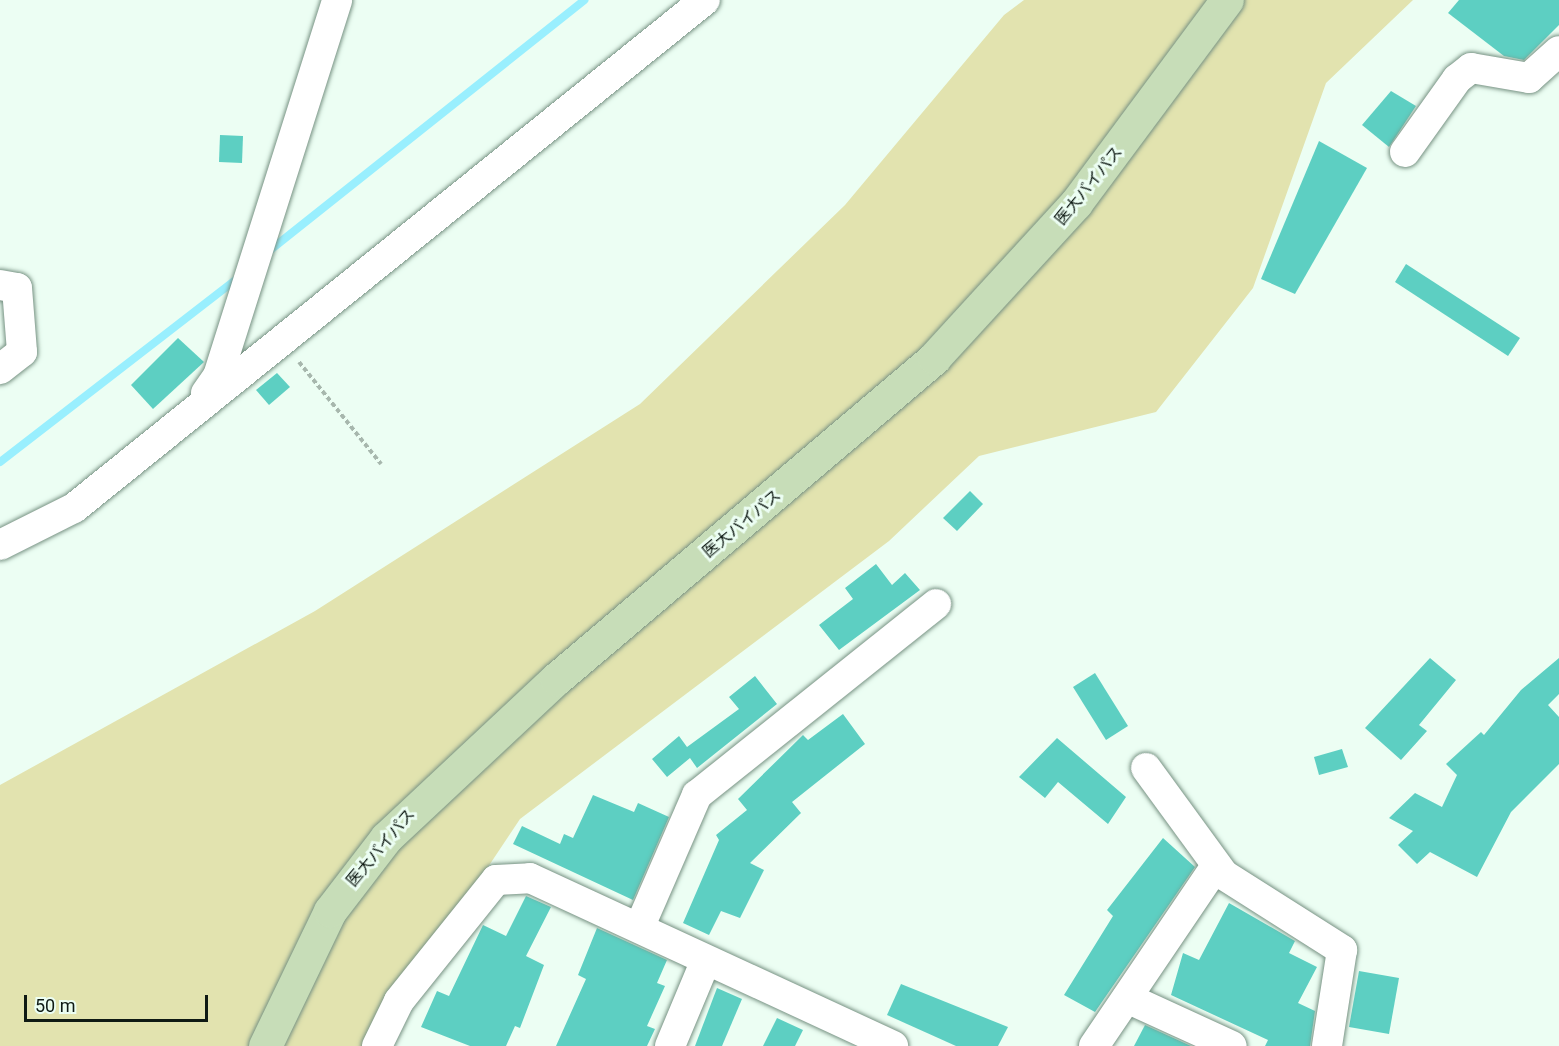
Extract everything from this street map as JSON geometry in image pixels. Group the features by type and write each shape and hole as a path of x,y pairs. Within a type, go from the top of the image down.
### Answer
{"main road":[{"name":"医大バイパス","path":"265,1046 324,921 386,838 548,686 934,358 1076,204 1227,0"}],"street":[{"path":"190,410 218,376 337,0"},
{"path":"0,545 74,508 190,410 705,0"},
{"path":"1405,152 1457,79 1471,69 1528,78 1559,51"},
{"path":"0,285 17,288 22,352 0,369"},
{"path":"640,926 697,795 936,604"},
{"path":"1146,768 1216,866 1342,950 1327,1046"},
{"path":"1094,1046 1127,998 1173,921 1216,866"},
{"path":"377,1046 399,1001 496,880 530,878 640,926 706,960 893,1046"},
{"path":"670,1046 706,960"},
{"path":"1127,998 1232,1046"}],"path":[{"path":"280,339 381,464"}],"green space":[{"path":"1024,0 1413,0 1326,83 1253,288 1156,412 979,456 889,541 520,819 488,867 496,880 372,1046 0,1046 0,785 315,611 640,404 845,205 1004,15"}],"building":[{"path":"1459,0 1559,0 1559,25 1524,60 1504,56 1448,13"},
{"path":"1391,91 1416,106 1389,147 1362,125"},
{"path":"220,135 243,136 242,163 219,162"},
{"path":"1319,141 1367,168 1295,294 1261,279"},
{"path":"1406,264 1520,338 1508,356 1395,282"},
{"path":"178,338 204,362 153,409 131,385"},
{"path":"277,373 290,387 269,405 256,390"},
{"path":"970,491 983,504 957,531 943,518"},
{"path":"876,564 892,585 905,573 920,590 839,650 819,625 853,599 845,588"},
{"path":"1430,658 1456,680 1419,725 1427,731 1401,760 1365,728"},
{"path":"1559,658 1559,694 1548,705 1559,717 1559,764 1511,812 1477,877 1430,852 1417,864 1398,845 1413,831 1389,818 1415,793 1442,807 1457,775 1446,764 1481,732 1484,735 1521,690"},
{"path":"1095,673 1128,726 1106,740 1073,687"},
{"path":"755,676 777,704 697,768 690,758 667,777 652,759 679,736 687,747 739,709 729,697"},
{"path":"843,714 865,744 792,802 801,813 750,863 764,870 740,918 721,911 709,935 683,923 719,840 716,835 747,810 738,799 803,735 808,740"},
{"path":"1057,738 1126,797 1108,824 1058,782 1045,798 1019,777"},
{"path":"1342,749 1348,767 1319,775 1314,757"},
{"path":"593,795 634,812 638,803 669,817 633,900 513,844 522,826 560,844 564,834 573,838"},
{"path":"1163,838 1195,867 1095,1012 1064,995 1113,916 1107,910"},
{"path":"526,896 551,907 526,956 544,965 520,1028 515,1026 506,1046 470,1046 421,1027 437,991 449,996 483,925 506,936"},
{"path":"1229,903 1295,941 1289,953 1317,967 1298,1003 1315,1011 1310,1046 1265,1046 1268,1040 1171,995 1183,953 1199,960"},
{"path":"597,928 667,960 657,983 665,986 647,1026 655,1029 647,1046 556,1046 586,979 578,975"},
{"path":"1359,971 1399,978 1389,1034 1349,1027"},
{"path":"901,984 1008,1027 998,1046 956,1046 887,1015"},
{"path":"717,988 742,999 722,1046 695,1046"},
{"path":"777,1018 803,1030 795,1046 763,1046"},
{"path":"1145,1025 1191,1046 1134,1046"}],"waterway":[{"path":"269,251 584,0"},
{"path":"0,462 238,278"}]}
